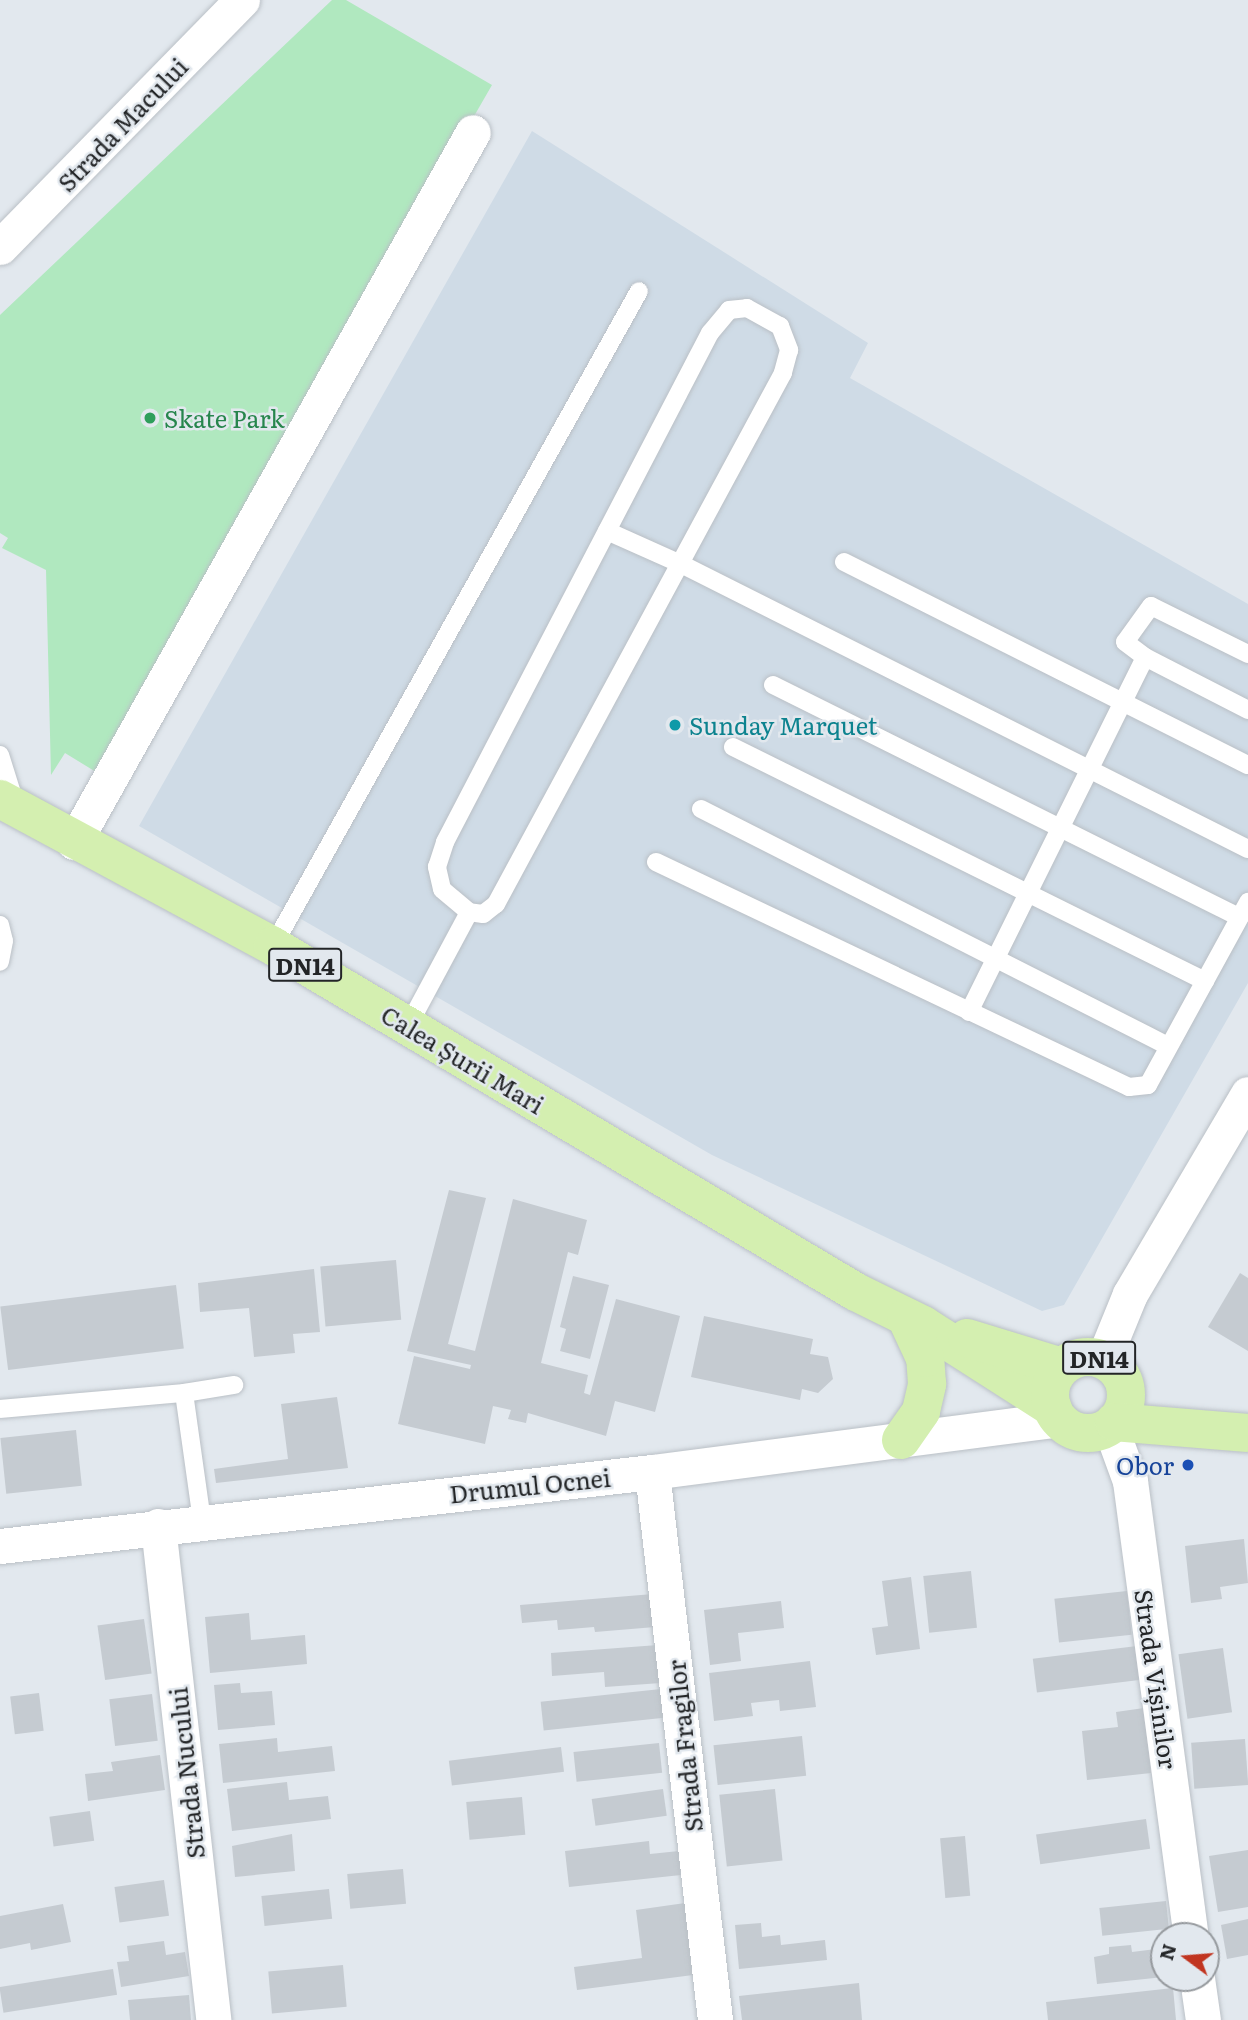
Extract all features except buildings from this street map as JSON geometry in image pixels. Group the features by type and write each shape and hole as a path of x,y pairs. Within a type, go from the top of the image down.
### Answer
{"main road":[{"name":"Calea Șurii Mari","path":"8,803 74,842 272,946 856,1292 915,1321 1078,1431 1113,1399"},
{"name":"Calea Șurii Mari","path":"915,1321 1062,1367 1082,1357 1113,1399 1248,1431"},
{"path":"901,1440 921,1411 927,1384 925,1358 915,1321"},
{"name":"DN14","path":"1056,1414 1052,1386 1062,1367"}],"street":[{"name":"Strada Macului","path":"0,247 242,0"},
{"path":"74,842 473,132"},
{"path":"1113,1399 1130,1294 1248,1094"},
{"name":"Strada Vișinilor","path":"1113,1399 1130,1481 1189,1922"},
{"name":"Drumul Ocnei","path":"0,1546 652,1472 901,1440 1056,1414"},
{"name":"Strada Fragilor","path":"652,1472 715,2020"},
{"name":"Strada Nucului","path":"158,1526 214,2020"},
{"path":"1199,1992 1203,2020"}],"lane":[{"path":"272,946 639,290"},
{"path":"747,308 780,326 789,349 786,361 683,565 496,905 483,915 469,912 442,889 437,867 445,842 710,333 729,310 747,308"},
{"path":"607,531 683,565 1248,849"},
{"path":"844,562 1248,765"},
{"path":"1248,654 1151,606 1125,642 1145,657 1248,710"},
{"path":"969,1012 1057,827 1145,657"},
{"path":"656,862 1129,1087 1147,1085 1243,910 1057,827 773,685"},
{"path":"733,747 1205,981"},
{"path":"0,755 8,803"},
{"path":"701,809 1168,1046"},
{"path":"408,1026 469,912"},
{"path":"0,925 4,941 0,962"},
{"path":"0,1409 184,1393 234,1385"},
{"path":"184,1393 202,1521"}],"shaded area":[{"path":"532,131 868,343 850,378 1248,604 1248,983 1064,1305 1042,1311 712,1155 139,826"}],"green space":[{"name":"Skate Park","path":"332,0 346,0 492,85 96,772 65,753 51,775 46,570 2,548 8,538 0,533 0,315"}],"place":[{"name":"Skate Park","path":"150,418"},
{"name":"Sunday Marquet","path":"675,725"},
{"name":"Obor","path":"1188,1465"}]}
